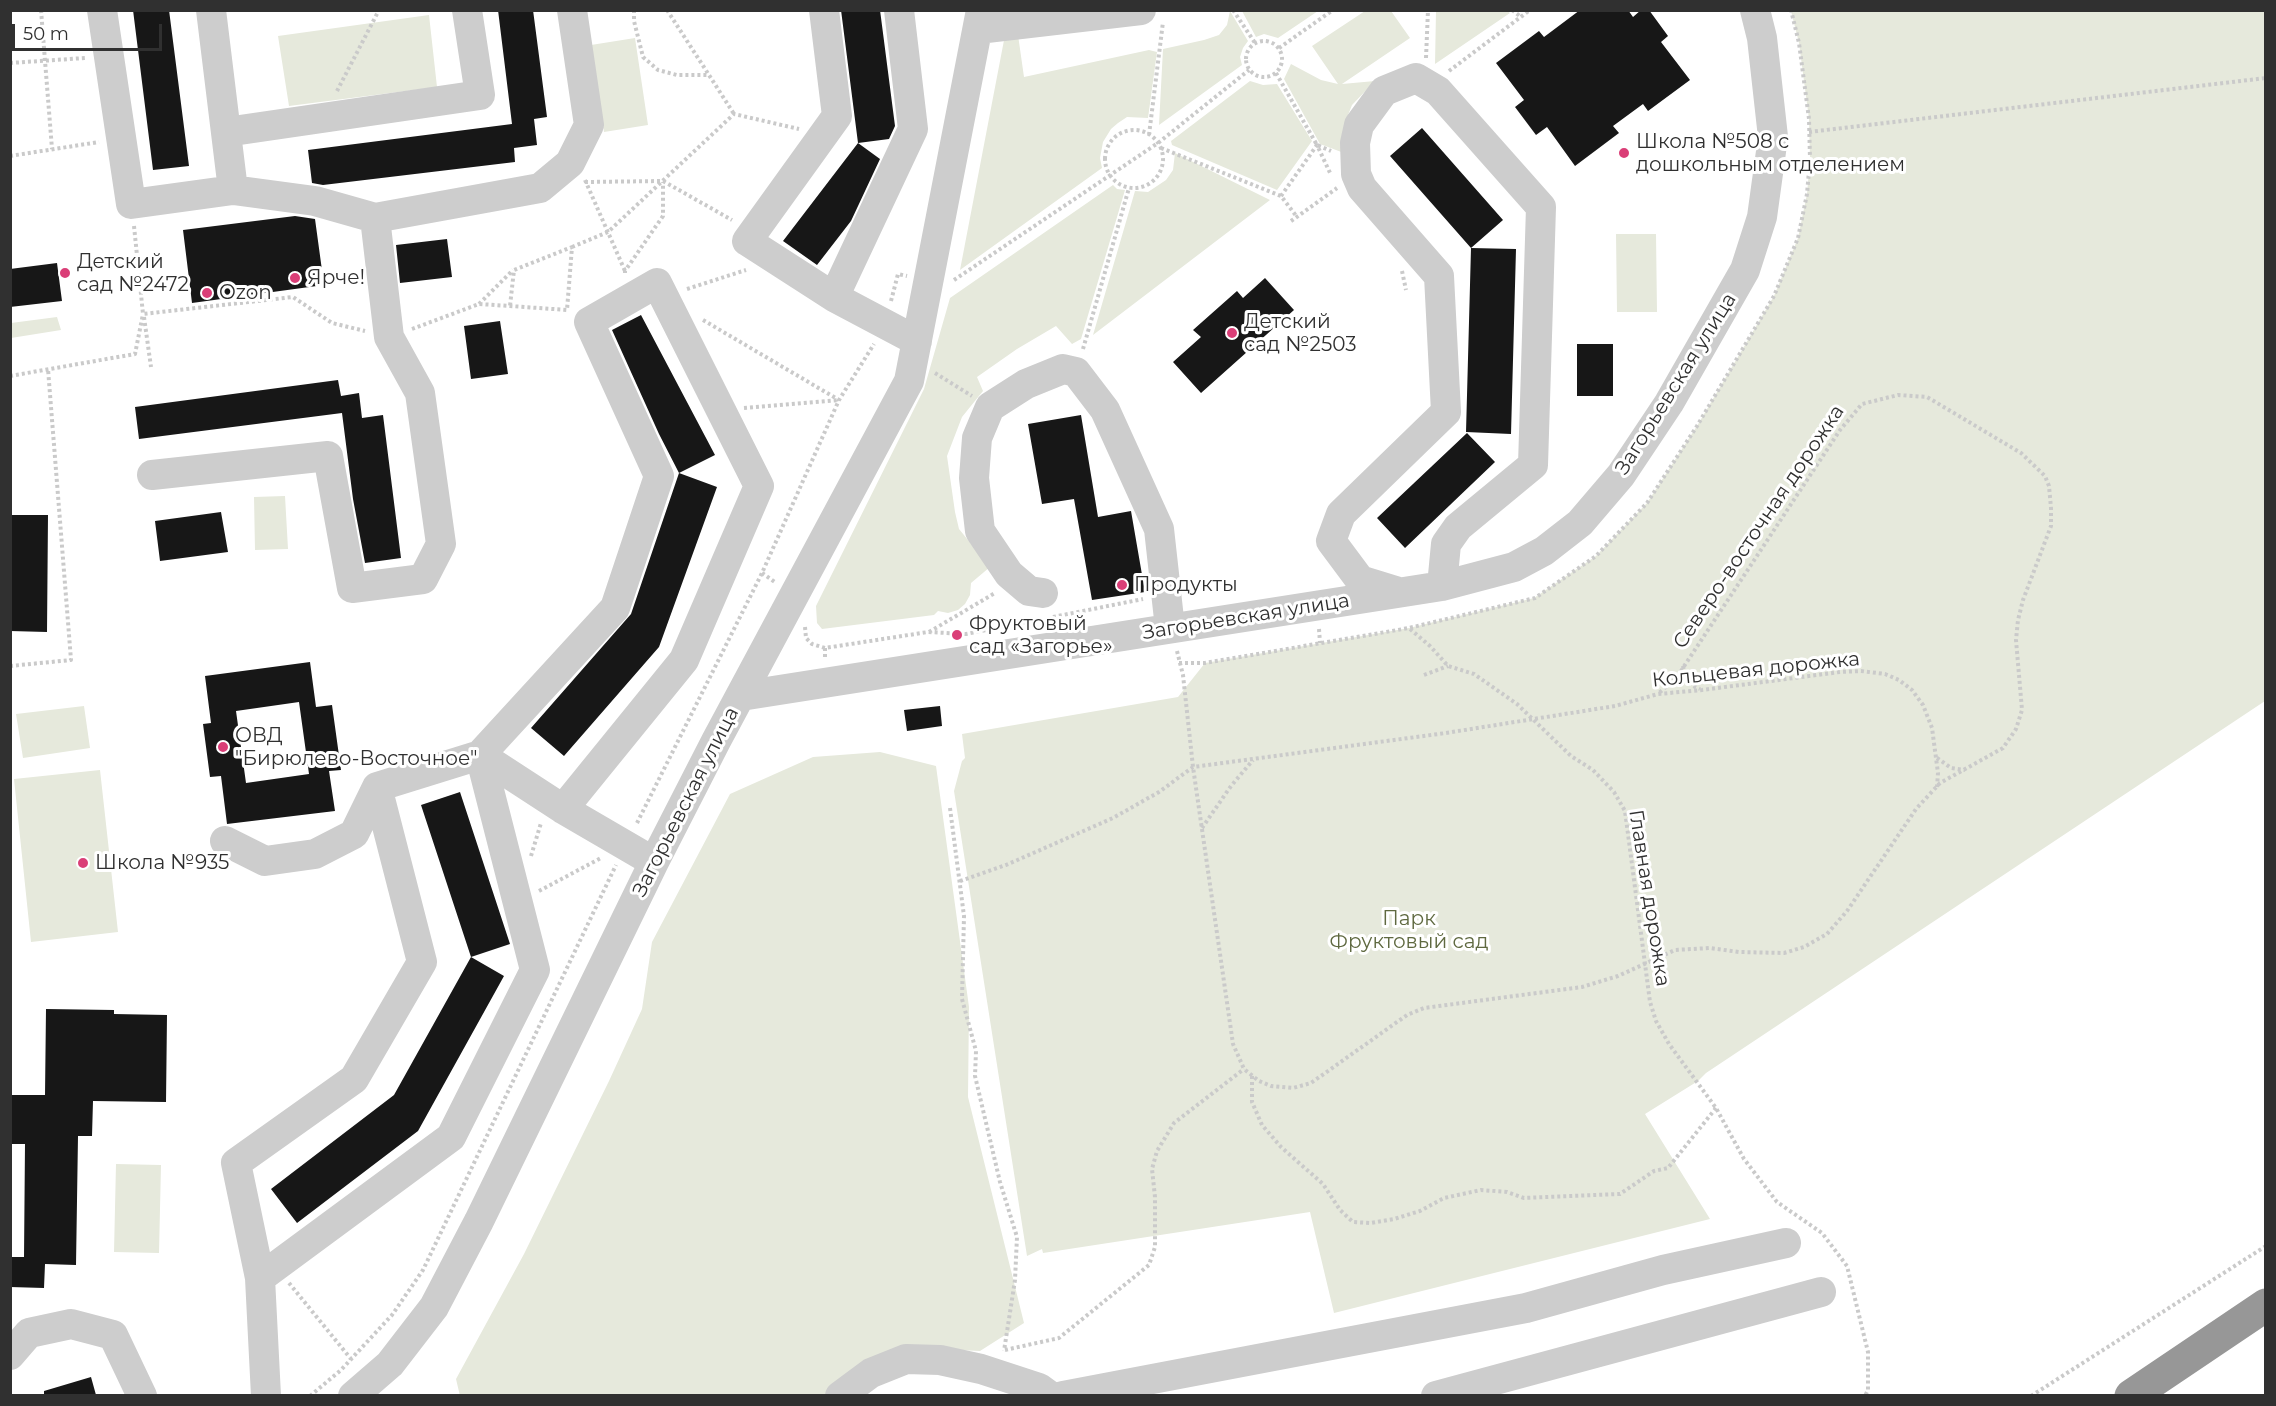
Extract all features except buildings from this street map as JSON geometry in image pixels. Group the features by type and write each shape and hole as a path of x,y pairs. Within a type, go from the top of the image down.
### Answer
{"highway":[{"path":"2131,1395 2265,1305"}],"street":[{"path":"102,10 131,204 233,190 315,201 375,218 540,188 570,163 589,125 572,10"},
{"path":"211,10 233,190"},
{"path":"226,132 480,95 467,10"},
{"path":"824,10 837,116 747,241 834,297 916,341"},
{"path":"834,297 913,129 899,10"},
{"path":"741,696 909,381 980,20 1141,10"},
{"name":"Загорьевская улица","path":"352,1395 390,1364 434,1307 479,1221 654,862 741,696 1442,586 1514,567 1544,551 1580,523 1621,475 1663,412 1745,270 1762,217 1773,137 1762,38 1755,10"},
{"path":"1402,593 1360,580 1331,540 1341,514 1446,412 1439,276 1362,189 1355,167 1355,143 1359,125 1384,91 1416,78 1438,91 1542,207 1533,465 1458,526 1446,544 1442,586"},
{"path":"152,475 328,456 352,588 423,579 441,544 420,393 389,337 375,218"},
{"path":"225,841 265,861 315,854 354,834 377,787 480,755 615,608 659,476 589,322 629,284 657,283 759,486 684,660 555,804"},
{"path":"1043,593 1029,591 1016,580 980,531 974,478 977,438 990,407 1035,380 1063,369 1076,372 1105,410 1159,529 1170,628"},
{"path":"480,755 555,804 654,862"},
{"path":"268,1272 451,1137 535,970 480,755"},
{"path":"266,1395 268,1272 236,1163 354,1079 422,962 377,787"},
{"path":"1063,1395 1526,1308 1663,1270 1786,1243"},
{"path":"1436,1395 1821,1292"},
{"path":"10,1355 29,1333 71,1324 113,1335 142,1395"},
{"path":"840,1395 870,1373 906,1359 940,1360 981,1369 1039,1388 1050,1395"}],"path":[{"path":"41,10 52,149"},
{"path":"323,118 379,10"},
{"path":"634,10 634,21 643,57 658,70 677,75 709,75"},
{"path":"667,10 734,114 823,135"},
{"path":"1149,135 1164,10"},
{"path":"1233,10 1255,43"},
{"path":"1279,48 1333,10"},
{"path":"1427,84 1428,10"},
{"path":"1512,10 1521,17"},
{"path":"1427,84 1530,10"},
{"path":"1791,10 1799,43 1810,159 1798,238 1774,296 1697,426 1647,503 1596,556 1534,598 1409,628 1205,663 1179,663 1183,675 1193,767 1233,1044 1244,1069 1259,1081 1271,1086 1293,1088 1311,1083 1407,1015 1424,1008 1582,987 1618,976 1675,950 1710,948 1739,952 1784,953 1804,947 1827,934 1847,911 1916,809 1937,787"},
{"path":"1267,41 1279,48 1282,64 1276,73 1263,78 1249,70 1245,57 1255,43 1267,41"},
{"path":"10,63 109,57"},
{"path":"928,281 946,286 1158,142 1249,70"},
{"path":"1276,73 1317,145 1355,167 1291,221"},
{"path":"1809,132 2265,78"},
{"path":"479,304 514,270 608,232 734,114"},
{"path":"1128,131 1139,131 1158,142 1163,164 1159,175 1151,183 1141,188 1130,188 1119,184 1110,176 1105,154 1117,136 1128,131"},
{"path":"10,156 121,139"},
{"path":"1281,196 1317,145"},
{"path":"1160,148 1281,196 1297,217"},
{"path":"574,154 629,284"},
{"path":"548,182 663,182 754,232"},
{"path":"629,284 663,216 663,182"},
{"path":"1076,372 1130,188"},
{"path":"131,204 151,368"},
{"path":"143,314 293,297 332,323 389,337 479,304 567,310 572,247"},
{"path":"664,296 777,260"},
{"path":"510,306 514,270"},
{"path":"10,376 135,354 143,314"},
{"path":"703,319 839,400"},
{"path":"762,573 839,400 886,324"},
{"path":"10,666 71,660 48,369"},
{"path":"928,369 990,407"},
{"name":"Северо-восточная дорожка","path":"1658,694 1677,677 1849,418 1862,404 1877,399 1898,395 1927,397 2033,462 2045,476 2052,508 2051,526 2023,600 2018,620 2016,640 2022,710 2016,729 2003,748 1940,783 1937,787"},
{"path":"721,410 839,400"},
{"path":"928,632 1016,580"},
{"path":"805,622 806,638 812,644 825,648 928,632 966,634 1167,594"},
{"name":"Главная дорожка","path":"1409,628 1448,666 1474,674 1517,704 1534,718 1570,756 1593,770 1614,792 1625,811 1650,1002 1656,1021 1669,1044 1698,1081"},
{"path":"1424,675 1448,666"},
{"path":"1683,666 1685,678 1691,685 1702,690"},
{"name":"Кольцевая дорожка","path":"1193,767 1615,706 1658,694 1861,671 1885,674 1899,680 1912,690 1923,705 1932,728 1938,773 1937,787"},
{"path":"1936,758 1951,768 1965,770"},
{"path":"1202,829 1231,786 1254,759"},
{"path":"960,881 1006,865 1113,818 1159,792 1193,767"},
{"path":"530,861 555,804"},
{"path":"950,808 964,916 962,999 976,1051 975,1076 1000,1182 1017,1237 1016,1280 1004,1351"},
{"path":"518,903 626,845"},
{"path":"981,1369 1004,1351 1059,1338 1149,1265 1155,1247 1155,1197 1152,1169 1157,1151 1174,1123 1244,1069"},
{"path":"1252,1075 1252,1102 1262,1125 1281,1147 1323,1184 1340,1210 1353,1222 1371,1223 1394,1219 1420,1211 1444,1198 1481,1190 1507,1192 1524,1198 1620,1194 1654,1171 1668,1168 1716,1108"},
{"path":"2031,1395 2265,1246"},
{"path":"268,1272 351,1359"}],"green space":[{"path":"1506,10 1510,13 1435,64 1436,11"},
{"path":"1230,11 1248,41 1240,57 1242,65 1159,125 1163,49 1219,35 1227,25"},
{"path":"1242,11 1318,11 1278,38 1264,34 1256,37"},
{"path":"1365,11 1391,11 1410,38 1342,84 1375,81 1352,105 1346,120 1344,153 1320,144 1284,79 1291,64 1321,80 1338,84 1312,46"},
{"name":"Парк Фруктовый сад","path":"1791,11 2265,11 2265,701 1706,1073 1698,1081 1645,1114 1710,1219 1334,1313 1310,1212 1043,1253 1042,1249 1027,1256 954,791 962,761 965,758 962,734 1178,697 1205,663 1409,628 1534,598 1596,556 1647,503 1697,426 1774,296 1798,238 1807,194 1810,159 1809,119 1799,43"},
{"path":"429,15 437,87 289,106 278,36"},
{"path":"1005,35 1018,35 1024,77 1149,50 1157,52 1148,118 1127,117 1118,123 1103,142 1100,158 1102,168 960,270"},
{"path":"635,38 648,125 604,132 591,45"},
{"path":"1250,81 1263,85 1277,84 1312,141 1277,190 1172,145 1171,141"},
{"path":"1175,153 1270,200 1093,335 1135,191 1148,192 1166,180 1173,170"},
{"path":"1113,185 1117,189 1125,190 1081,339 1072,344 1056,326 1017,349 977,377 983,391 962,417 947,456 959,529 990,567 971,583 970,595 958,610 822,629 817,623 816,606 924,389 950,298"},
{"path":"1616,234 1656,234 1657,312 1617,312"},
{"path":"57,317 61,330 11,338 11,323"},
{"path":"285,496 288,549 255,550 254,497"},
{"path":"84,706 90,748 23,758 16,714"},
{"path":"880,752 936,766 969,1007 968,1097 1024,1323 980,1351 917,1348 873,1362 825,1395 460,1396 456,1379 524,1254 609,1081 642,1009 652,942 730,794 813,757"},
{"path":"100,770 118,932 31,942 14,779"},
{"path":"116,1164 161,1165 159,1253 114,1252"}],"place":[{"name":"Школа №508 с дошкольным отделением","path":"1624,153"},
{"name":"Детский сад №2472","path":"65,273"},
{"name":"Ярче!","path":"295,278"},
{"name":"Ozon","path":"207,293"},
{"name":"Детский сад №2503","path":"1232,333"},
{"name":"Продукты","path":"1122,585"},
{"name":"Фруктовый сад «Загорье»","path":"957,635"},
{"name":"ОВД \"Бирюлево-Восточное\"","path":"223,747"},
{"name":"Школа №935","path":"83,863"}]}
